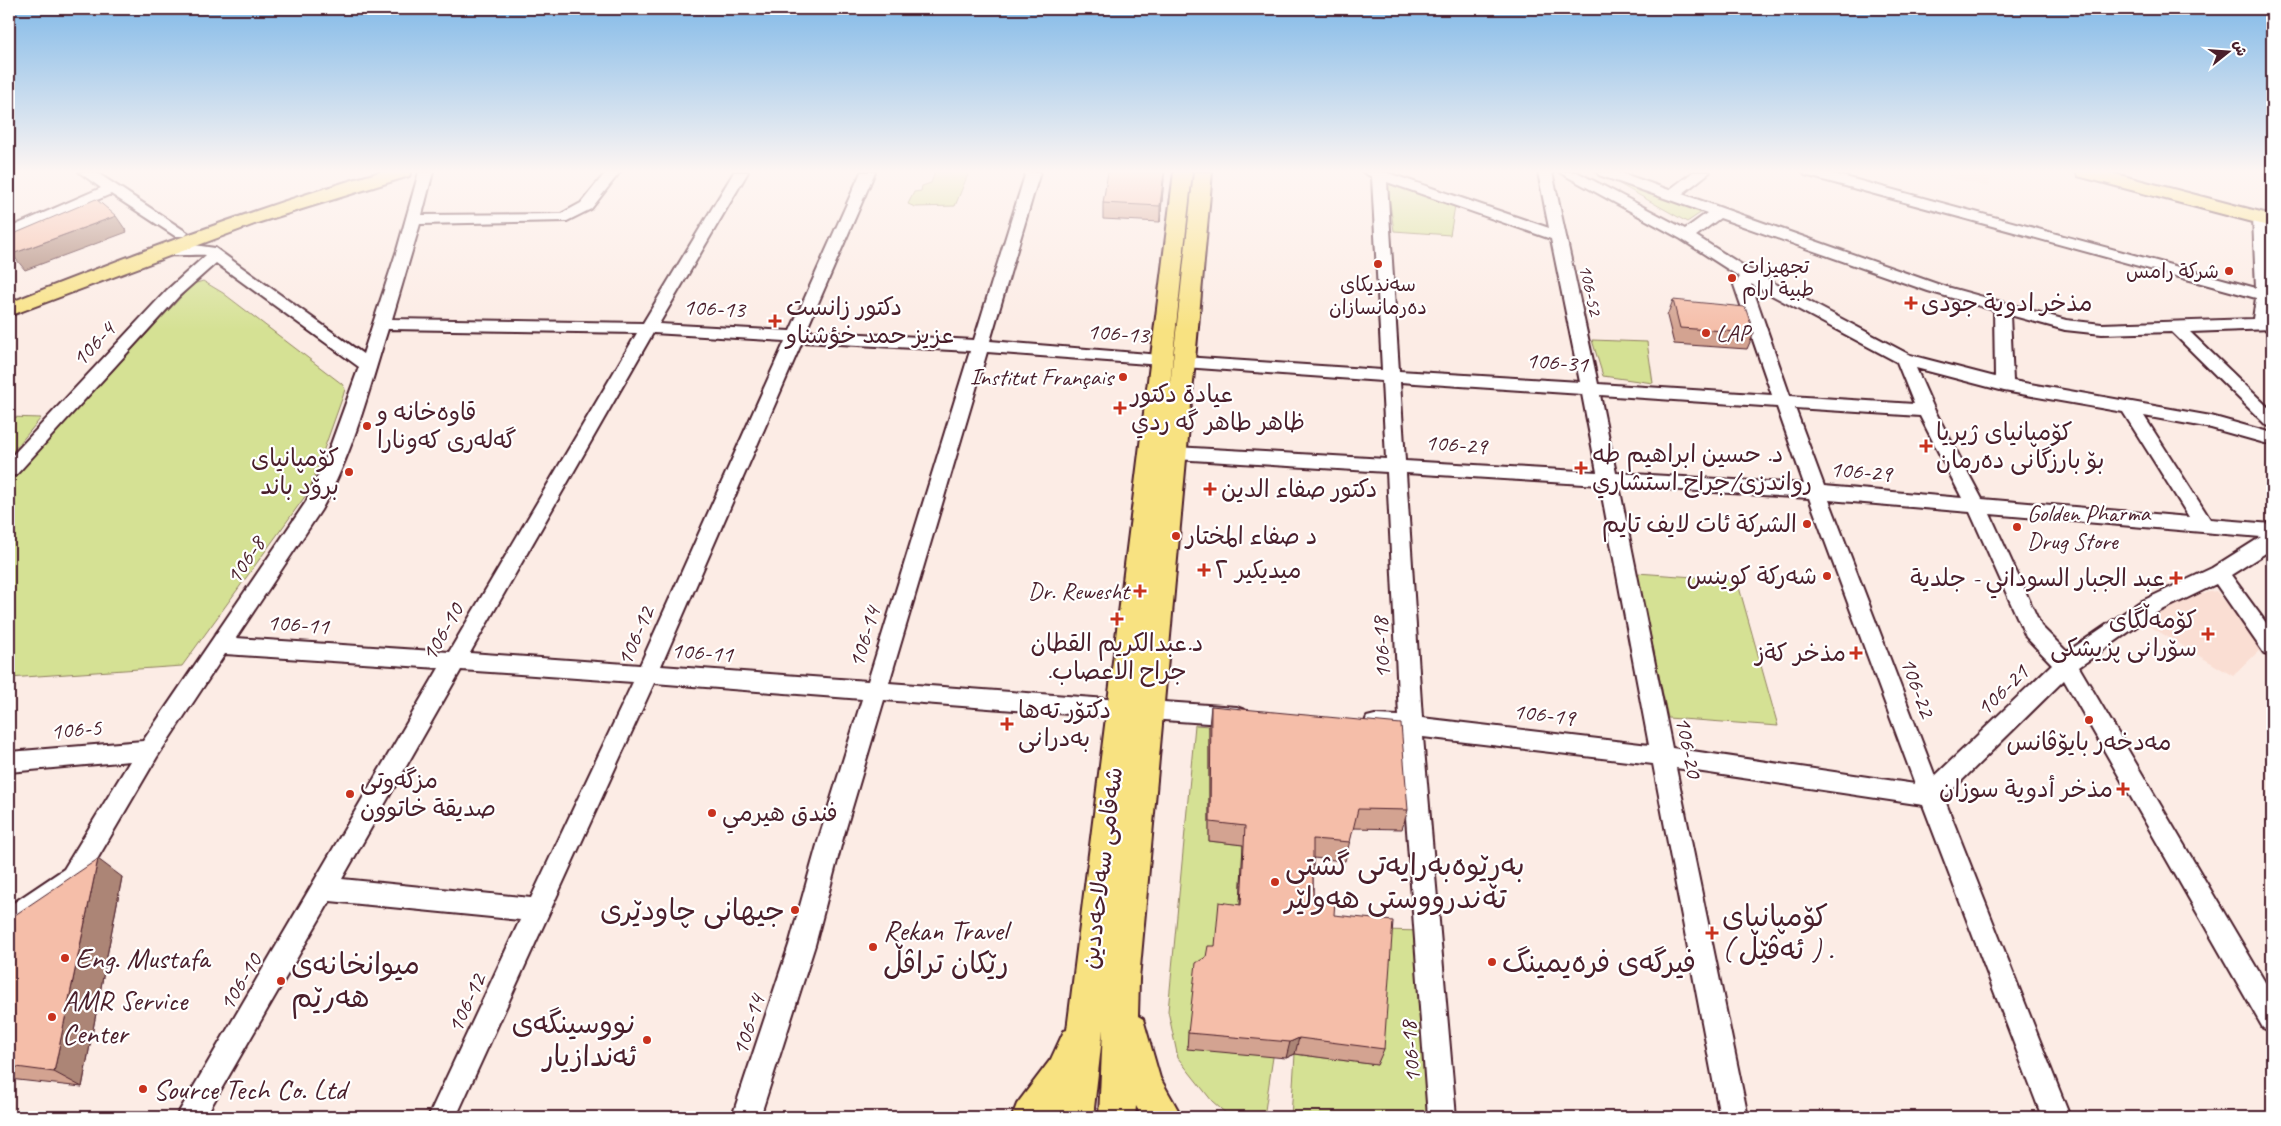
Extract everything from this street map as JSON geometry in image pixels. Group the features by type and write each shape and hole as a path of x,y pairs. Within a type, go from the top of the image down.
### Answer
{"main road":[{"path":"9,299 206,225"},
{"path":"9,310 238,225"},
{"name":"شەقامی سەلاحەددین","path":"1075,1117 1120,709 1173,361 1183,263 1183,225"},
{"name":"شەقامی سەلاحەددین","path":"1183,263 1191,225"},
{"name":"شەقامی سەلاحەددین","path":"1117,1117 1122,979 1175,453 1173,361"},
{"path":"1122,979 1138,1065 1145,1088 1154,1105 1164,1117"},
{"path":"1030,1117 1064,1072 1084,1029"}],"street":[{"path":"9,233 29,225"},
{"path":"167,225 180,233"},
{"name":"106-8","path":"9,920 73,877 149,750 314,505 331,475 383,324 414,225"},
{"name":"106-10","path":"190,1117 325,889 647,328 709,225"},
{"name":"106-12","path":"442,1117 647,674 845,225"},
{"name":"106-14","path":"746,1117 802,945 831,838 1017,225"},
{"name":"106-18","path":"1378,225 1390,374 1411,726 1442,1117"},
{"path":"1524,225 1558,236"},
{"name":"106-52","path":"1556,225 1590,388"},
{"path":"1665,225 1749,276 1850,332 1904,359 2004,385 2272,434"},
{"path":"1686,236 1702,225"},
{"path":"1754,225 1934,288 2002,309 2080,327 2177,328 2267,325 2264,295 2268,225"},
{"path":"2004,225 2264,295"},
{"path":"213,253 211,244 219,231"},
{"path":"163,251 187,249 213,253 368,365"},
{"name":"106-4","path":"9,470 173,293 213,253"},
{"name":"106-22","path":"1749,276 1742,284 1783,401 1930,796 2056,1117"},
{"path":"2002,309 2004,385"},
{"name":"106-13","path":"383,324 647,328 980,346 1173,361"},
{"path":"2177,328 2272,434"},
{"path":"1904,359 1926,411 1978,507 2033,632 2066,664 2272,1020"},
{"name":"106-31","path":"1173,361 1926,411"},
{"name":"106-20","path":"1590,388 1734,1117"},
{"path":"2129,408 2204,525"},
{"name":"106-29","path":"1175,453 1818,492 2272,531"},
{"name":"106-21","path":"1930,796 2066,664 2147,608 2219,573 2272,540"},
{"path":"2219,573 2272,646"},
{"name":"106-11","path":"219,645 1120,709"},
{"path":"1149,710 1262,717"},
{"name":"106-19","path":"1351,722 1411,726 1662,756 1930,796"},
{"name":"106-5","path":"9,762 149,750"},
{"path":"325,889 538,910"}],"shaded area":[{"name":"کۆمەڵگای سۆرانی پزیشکی","path":"2216,591 2264,646 2233,676 2141,621 2170,599"}],"green space":[{"path":"1393,225 1452,225 1450,235 1394,231"},
{"path":"203,281 223,293 342,384 345,389 309,491 182,666 9,678 9,483 193,284"},
{"path":"1592,340 1647,342 1653,383 1603,376"},
{"path":"9,417 41,418 9,456"},
{"path":"1637,573 1737,580 1778,726 1668,718"},
{"path":"1195,725 1209,726 1209,841 1243,845 1240,903 1273,1057 1264,1117 1230,1117 1212,1101 1178,1058 1168,1011"},
{"path":"1386,930 1420,931 1436,1117 1291,1117 1295,1054 1377,1065"}],"building":[{"path":"36,225 93,225 12,254 9,246 9,236"},
{"path":"1673,300 1745,307 1754,333 1680,328"},
{"name":"بەڕێوەبەرایەتی گشتی تەندرووستی هەولێر","path":"1211,706 1401,724 1408,810 1358,809 1350,842 1313,839 1313,897 1335,900 1334,915 1393,921 1384,1049 1299,1038 1290,1042 1188,1033 1196,963 1206,957 1208,946 1215,946 1219,902 1241,905 1245,826 1210,822"},
{"path":"98,859 54,1072 9,1066 9,919"}],"place":[{"name":"سەندیکای دەرمانسازان","path":"1378,264"},
{"name":"شركة رامس","path":"2229,271"},
{"name":"تجهيزات طبية ارام","path":"1732,278"},
{"name":"مذخر ادوية جودى","path":"1911,303"},
{"name":"دكتور زانست عزيز حمد خؤشناو","path":"775,321"},
{"name":"LAP","path":"1706,333"},
{"name":"Institut Français","path":"1123,377"},
{"name":"عيادة دكتور ظاهر طاهر گه ردي","path":"1120,408"},
{"name":"قاوەخانە و گەلەری کەونارا","path":"367,426"},
{"name":"کۆمپانیای ژیریا بۆ بارزگانی دەرمان","path":"1926,446"},
{"name":"د. حسین ابراهیم طه رواندزی/جراح استشاري","path":"1581,468"},
{"name":"کۆمپانیای برۆد باند","path":"349,472"},
{"name":"دكتور صفاء الدين","path":"1210,489"},
{"name":"الشركة ئات لایف تایم","path":"1807,524"},
{"name":"Golden Pharma Drug Store","path":"2017,527"},
{"name":"د صفاء المختار","path":"1176,536"},
{"name":"ميديكير ٢","path":"1204,570"},
{"name":"شەرکة كوينس","path":"1827,576"},
{"name":"عبد الجبار السوداني - جلدية","path":"2176,578"},
{"name":"Dr. Rewesht","path":"1140,591"},
{"name":"د.عبدالكريم القطان .جراح الاعصاب","path":"1117,619"},
{"name":"کۆمەڵگای سۆرانی پزیشکی","path":"2208,634"},
{"name":"مذخر كةز","path":"1856,653"},
{"name":"مەدخەر بایۆڤانس","path":"2089,720"},
{"name":"دکتۆر تەها بەدرانی","path":"1007,724"},
{"name":"مذخر أدوية سوزان","path":"2123,789"},
{"name":"مزگەوتی صديقة خاتوون","path":"350,794"},
{"name":"فندق هيرمي","path":"712,813"},
{"name":"بەڕێوەبەرایەتی گشتی تەندرووستی هەولێر","path":"1275,882"},
{"name":"جیهانی چاودێری","path":"795,910"},
{"name":"کۆمپانیای ( ئەڤێڵ ) .","path":"1712,933"},
{"name":"Rekan Travel رێکان تراڤڵ","path":"873,947"},
{"name":"Eng. Mustafa","path":"65,958"},
{"name":"فیرگەی فرەیمینگ","path":"1492,962"},
{"name":"میوانخانەی هەرێم","path":"281,981"},
{"name":"AMR Service Center","path":"52,1017"},
{"name":"نووسینگەی ئەندازیار","path":"647,1040"},
{"name":"Source Tech Co. Ltd","path":"143,1089"}]}
